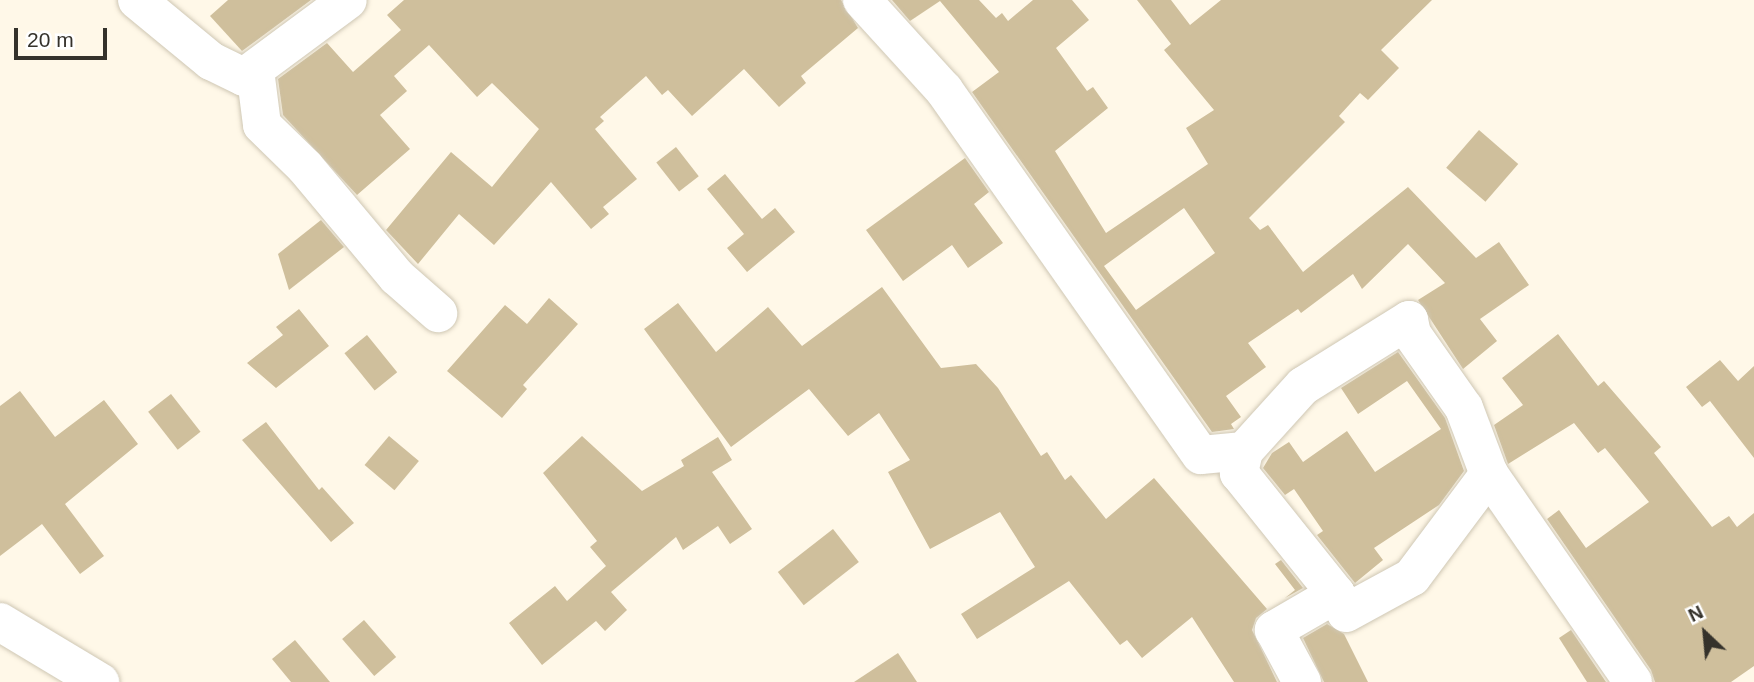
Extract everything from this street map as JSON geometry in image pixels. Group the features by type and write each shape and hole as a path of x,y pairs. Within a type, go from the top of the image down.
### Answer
{"street":[{"path":"137,0 211,61 244,77 348,0"},
{"path":"862,0 944,90 1201,455 1244,451"},
{"path":"255,70 262,125 305,167 397,277 438,313"},
{"path":"1489,474 1412,577 1346,613 1336,594 1239,473 1244,451 1303,386 1409,320 1412,334 1464,408 1489,474 1633,682"},
{"path":"1302,682 1274,630 1336,594"},
{"path":"0,622 100,682"}],"building":[{"path":"228,0 311,0 242,51 210,16"},
{"path":"404,0 841,0 858,28 801,76 806,83 779,107 744,69 692,116 668,90 662,95 646,76 600,117 604,121 595,129 637,179 603,207 609,214 591,229 551,182 494,245 459,214 418,264 386,230 451,152 492,187 539,129 492,83 477,97 429,45 394,76 407,91 380,115 410,149 357,195 283,115 278,79 327,43 353,72 401,30 387,15"},
{"path":"892,0 979,0 996,18 1002,13 1008,21 1033,0 1072,0 1089,20 1056,48 1087,91 1093,87 1108,108 1055,151 1106,233 1208,164 1186,128 1214,110 1164,50 1171,44 1137,0 1171,0 1190,25 1221,0 1432,0 1381,50 1399,68 1368,100 1360,93 1339,116 1345,122 1249,218 1260,230 1268,225 1303,272 1408,187 1476,258 1499,242 1529,285 1480,319 1497,341 1463,369 1418,300 1445,283 1408,244 1362,289 1353,274 1301,313 1298,309 1248,343 1266,367 1226,396 1241,417 1231,424 1234,429 1212,432 972,92 999,72 940,1 910,21","holes":["1184,208 1215,253 1136,310 1104,266"]},
{"path":"1479,130 1518,164 1485,202 1446,168"},
{"path":"676,147 699,176 679,192 656,162"},
{"path":"965,158 989,192 974,204 1003,243 968,268 952,245 903,281 866,230"},
{"path":"725,174 762,219 775,208 795,232 747,272 727,248 744,234 707,189"},
{"path":"321,220 344,247 289,290 278,254"},
{"path":"882,287 941,368 976,364 998,388 1041,456 1047,452 1065,480 1071,475 1106,519 1154,478 1267,609 1256,618 1252,630 1277,682 1234,682 1192,617 1142,658 1127,640 1120,645 1069,581 977,639 961,614 1035,567 1000,512 930,549 888,472 910,460 879,413 848,436 809,389 731,447 644,329 678,303 716,352 768,307 802,346"},
{"path":"549,298 578,324 523,385 527,389 502,418 447,371 505,305 527,324"},
{"path":"299,309 329,346 276,388 247,363 283,335 276,327"},
{"path":"1558,334 1598,386 1604,381 1661,447 1654,453 1712,527 1729,516 1737,527 1754,513 1754,666 1731,682 1655,682 1651,670 1547,519 1559,510 1586,548 1649,502 1605,448 1598,453 1574,423 1508,464 1494,425 1523,405 1502,378"},
{"path":"367,335 397,372 375,391 344,353"},
{"path":"1398,352 1445,418 1464,471 1439,505 1374,548 1383,560 1355,583 1317,535 1323,531 1294,489 1285,495 1263,468 1272,453 1289,442 1303,462 1347,431 1375,472 1441,429 1407,381 1358,414 1341,388"},
{"path":"1720,360 1738,381 1754,366 1754,458 1710,401 1702,407 1686,387"},
{"path":"20,391 55,437 104,400 138,444 65,504 104,556 80,574 42,524 0,556 0,406"},
{"path":"171,394 201,432 178,450 148,412"},
{"path":"266,422 319,490 322,487 354,523 331,542 242,440"},
{"path":"389,436 419,461 394,490 365,465"},
{"path":"582,436 642,491 684,466 681,460 718,437 732,460 712,472 752,529 730,544 718,526 683,550 676,537 611,592 627,610 605,631 596,621 542,665 509,623 555,586 567,601 606,566 590,547 597,541 543,473"},
{"path":"833,529 859,562 804,605 778,572"},
{"path":"1281,560 1303,588 1285,598 1295,590 1275,564"},
{"path":"364,620 396,657 374,676 342,639"},
{"path":"1327,624 1344,634 1368,682 1324,682 1303,638"},
{"path":"1571,630 1606,682 1587,682 1559,638"},
{"path":"295,640 330,682 291,682 272,659"},
{"path":"898,653 917,682 854,682"}]}
